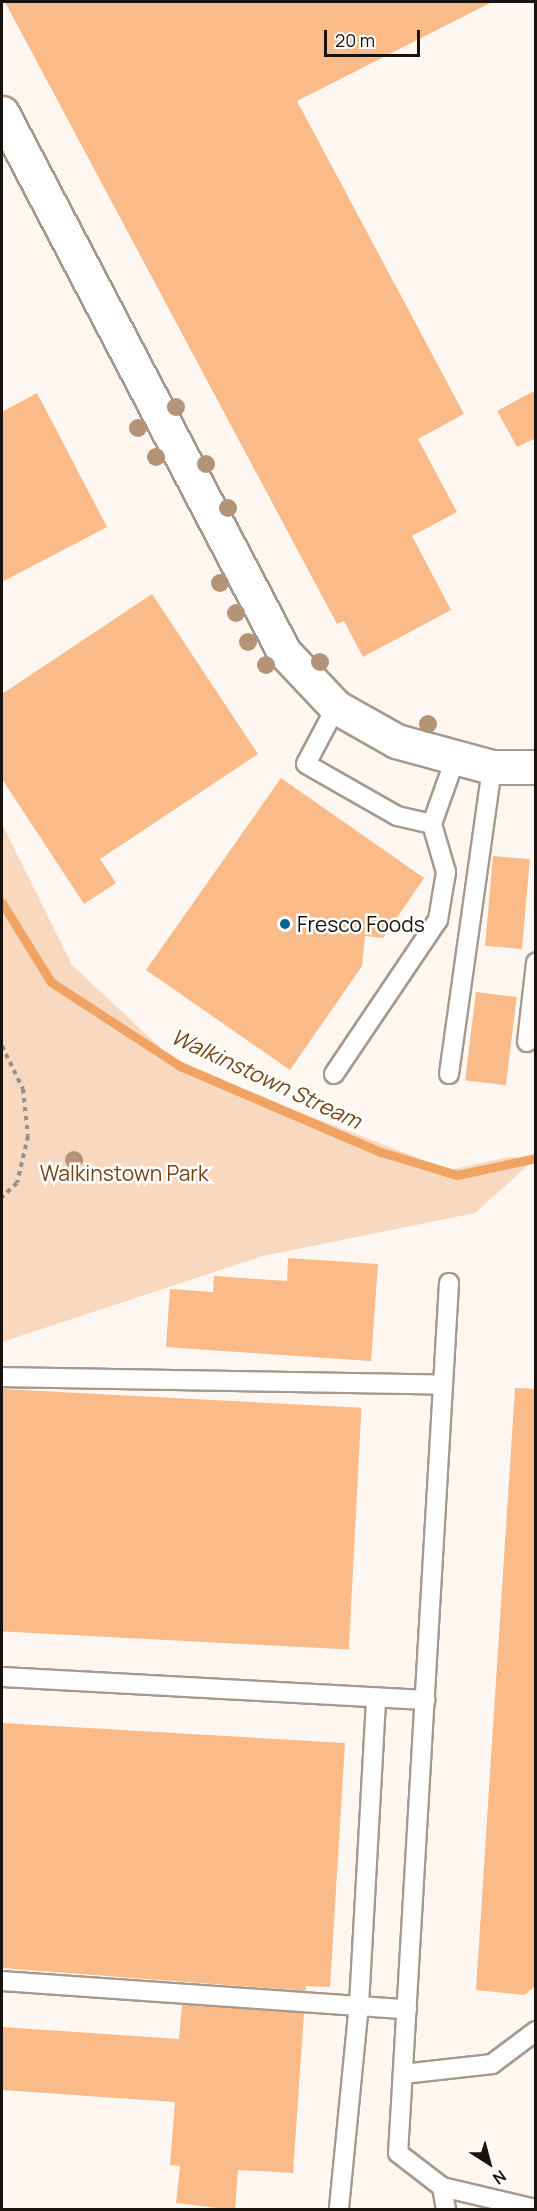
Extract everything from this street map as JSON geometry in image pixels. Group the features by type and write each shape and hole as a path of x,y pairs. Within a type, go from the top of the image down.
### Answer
{"street":[{"path":"2,113 264,621 336,707 396,741 455,759 492,767 536,766"}],"lane":[{"path":"336,707 306,764 397,816 432,824"},
{"path":"334,1074 438,920 446,872 432,824 455,759"},
{"path":"449,1074 492,767"},
{"path":"527,1042 536,963"},
{"path":"449,1283 398,2152 442,2187 536,2209"},
{"path":"2,1377 443,1385"},
{"path":"2,1677 425,1700"},
{"path":"339,2208 359,2005 376,1697"},
{"path":"2,1981 407,2009"},
{"path":"403,2074 492,2064 536,2031"},
{"path":"442,2187 446,2210"}],"path":[{"path":"2,1046 23,1089 28,1136 16,1183 2,1197"}],"green space":[{"name":"Walkinstown Park","path":"2,824 72,965 180,1066 449,1170 509,1157 535,1159 475,1213 263,1256 2,1342"}],"building":[{"path":"5,2 492,2 297,101 464,414 418,439 457,512 412,536 451,610 363,657 344,621 337,624"},
{"path":"536,390 536,438 517,447 497,411"},
{"path":"37,393 107,527 2,582 2,412"},
{"path":"152,594 258,754 100,859 116,883 84,904 2,779 2,694"},
{"name":"Fresco Foods","path":"281,778 424,878 383,938 365,936 362,966 290,1070 146,970"},
{"path":"493,856 530,859 522,949 485,946"},
{"path":"476,992 517,997 506,1085 465,1080"},
{"path":"288,1258 378,1264 371,1361 166,1347 170,1289 213,1292 214,1276 287,1281"},
{"path":"515,1388 536,1389 536,1986 524,1995 476,1990"},
{"path":"2,1389 362,1408 349,1650 2,1631"},
{"path":"2,1723 345,1743 330,1987 306,1986 306,1991 2,1968"},
{"path":"182,2005 304,2013 293,2173 238,2170 235,2210 176,2203 180,2166 170,2165 175,2102 2,2090 2,2027 179,2039"}],"waterway":[{"name":"Walkinstown Stream","path":"2,903 51,982 180,1066 381,1152 457,1175 536,1158"}],"place":[{"name":"Fresco Foods","path":"285,924"}]}
